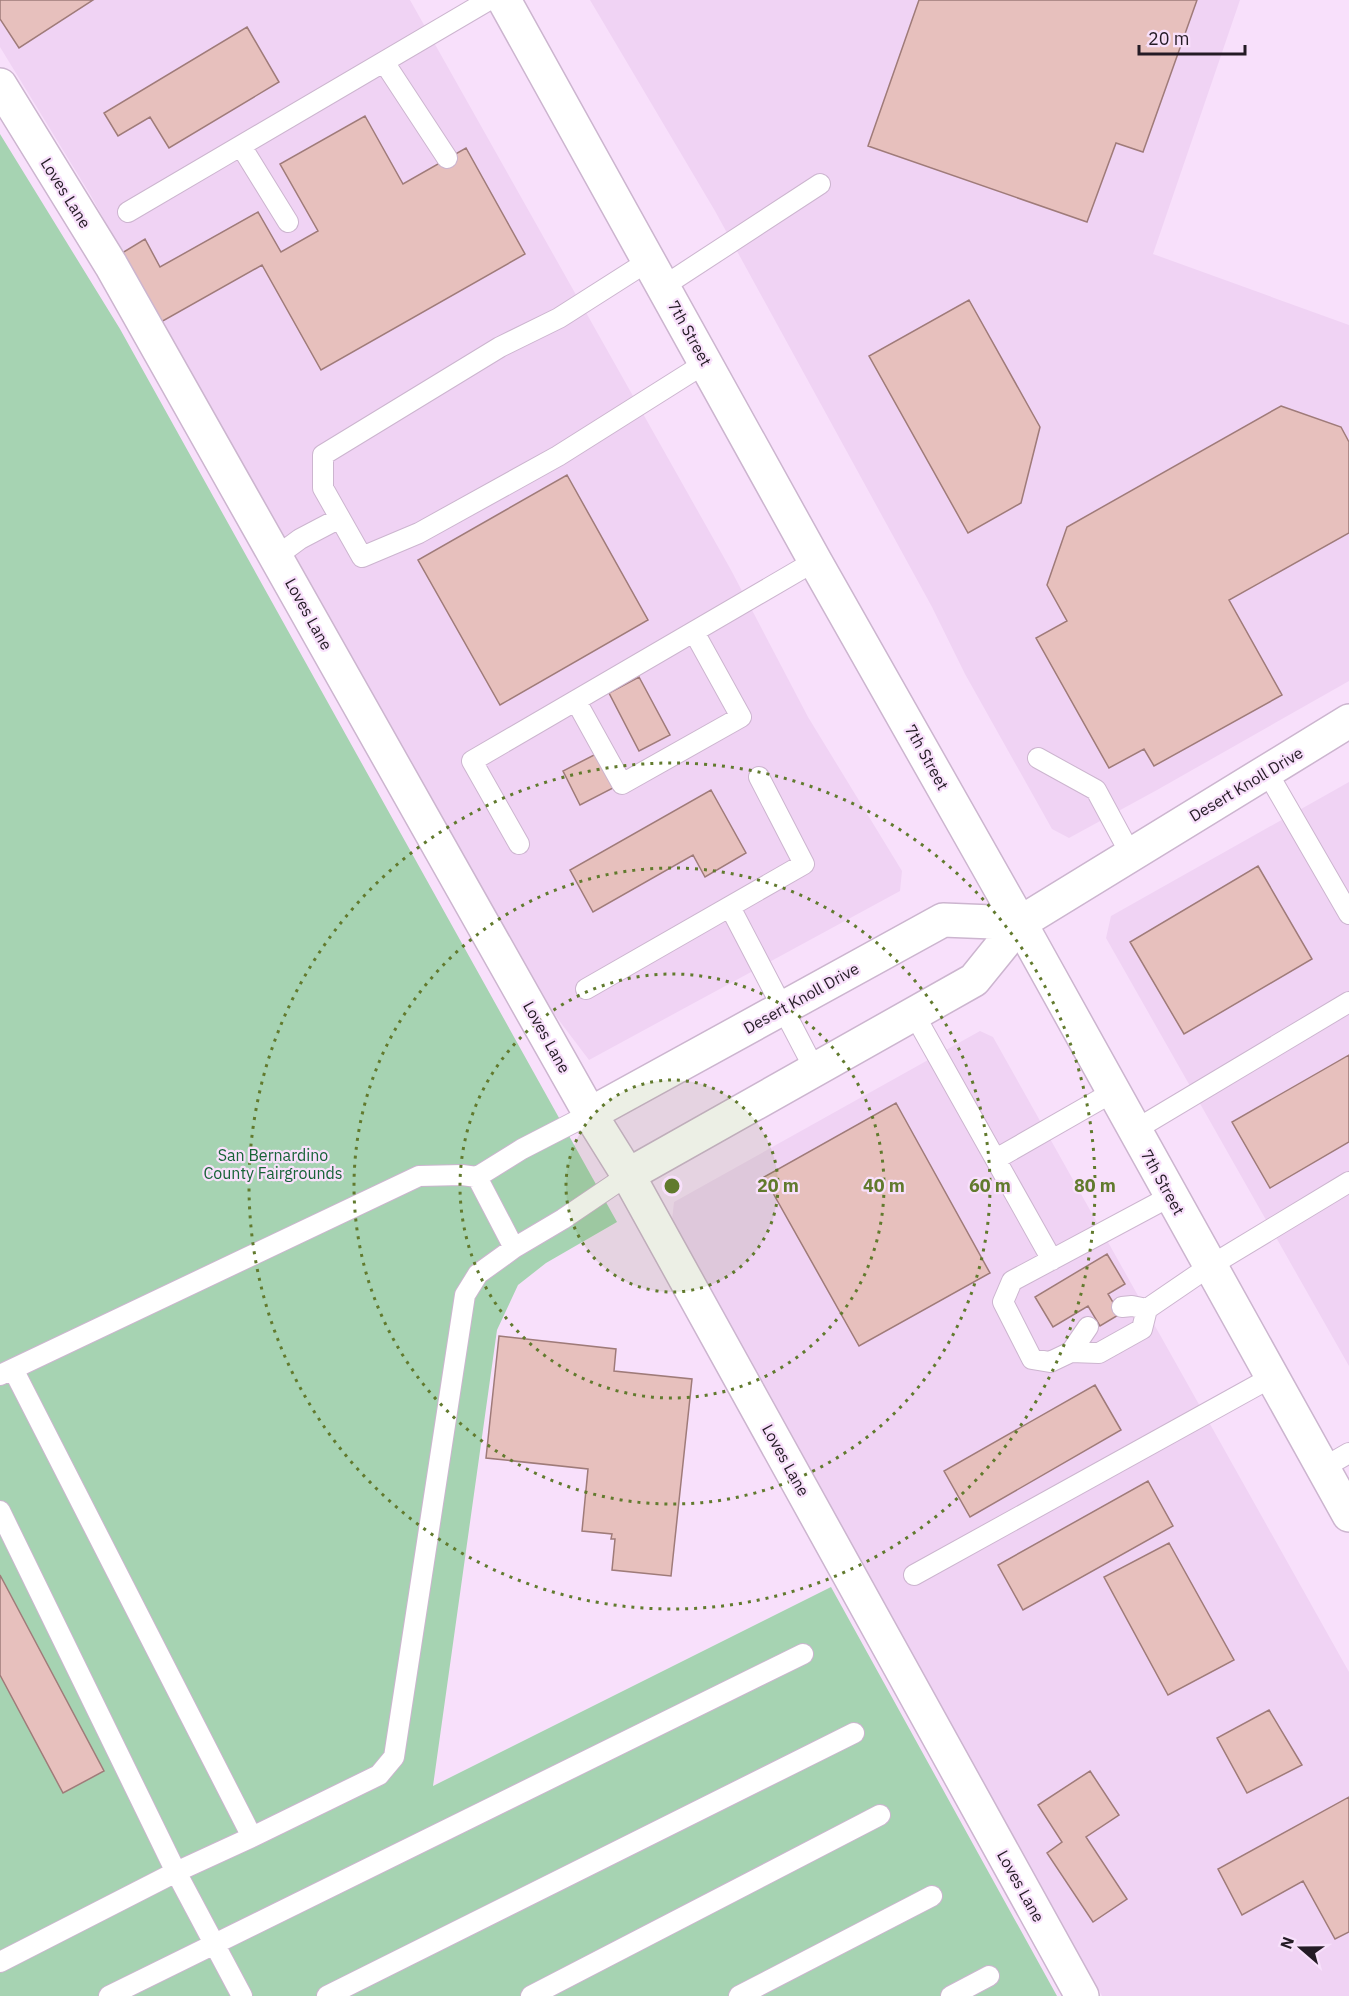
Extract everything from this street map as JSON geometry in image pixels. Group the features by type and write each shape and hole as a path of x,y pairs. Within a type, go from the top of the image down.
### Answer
{"street":[{"name":"7th Street","path":"504,0 1272,1377 1336,1460 1349,1515"},
{"name":"Loves Lane","path":"0,85 111,265 590,1114 628,1175 1082,1996"},
{"name":"Desert Knoll Drive","path":"628,1175 974,980 1020,923 1349,721"},
{"name":"Desert Knoll Drive","path":"590,1114 943,920 1020,923"}],"lane":[{"path":"128,212 489,0"},
{"path":"384,62 447,158"},
{"path":"241,146 288,222"},
{"path":"706,362 558,456 419,533 362,557 323,488 323,455 500,347 657,273 820,184"},
{"path":"277,556 300,539 340,518"},
{"path":"519,844 472,761 815,561"},
{"path":"576,701 622,784 741,717 694,632"},
{"path":"1038,758 1096,790 1131,855"},
{"path":"1267,772 1349,914"},
{"path":"586,988 804,864 759,777"},
{"path":"730,908 815,1070"},
{"path":"1135,1130 1349,1002"},
{"path":"914,1014 1052,1260"},
{"path":"996,1159 1113,1092"},
{"path":"252,1837 6,1372 419,1176 477,1177 522,1149 590,1114"},
{"path":"0,1962 176,1872 379,1775 394,1757 465,1295 478,1274 514,1248 563,1219 628,1175"},
{"path":"477,1177 514,1248"},
{"path":"1171,1196 1012,1281 1003,1302 1032,1359 1050,1362 1071,1352 1099,1353 1142,1329 1147,1309 1210,1266 1349,1182"},
{"path":"1122,1307 1147,1309"},
{"path":"1071,1352 1088,1327"},
{"path":"914,1575 1272,1377"},
{"path":"0,1511 176,1872 242,1996"},
{"path":"109,1996 803,1654"},
{"path":"327,1996 854,1733"},
{"path":"531,1996 880,1815"},
{"path":"739,1996 932,1896"},
{"path":"951,1996 989,1976"}],"shaded area":[{"path":"0,0 410,0 731,570 808,717 902,871 900,891 589,1060 530,982 478,893 404,751 277,532 91,196 0,47"},
{"path":"590,0 1240,0 1153,254 1349,325 1349,681 1069,838 1052,829 965,674 932,607 715,211"},
{"path":"1349,782 1349,1366 1106,938 1111,916"},
{"path":"980,1031 993,1037 1349,1672 1349,1996 1102,1996 672,1220 674,1202"}],"green space":[{"name":"San Bernardino County Fairgrounds","path":"0,134 120,329 617,1222 546,1263 518,1285 497,1330 433,1786 831,1587 1057,1996 0,1996"}],"building":[{"path":"0,0 93,0 19,48 0,19"},
{"path":"919,0 1197,0 1143,152 1116,143 1087,222 868,146"},
{"path":"247,27 279,82 169,148 150,117 118,136 104,113"},
{"path":"365,116 403,184 466,148 525,254 321,370 262,265 161,322 122,253 145,239 160,267 258,212 281,252 318,231 280,164"},
{"path":"969,300 1040,427 1021,503 968,533 869,356"},
{"path":"1281,406 1341,427 1349,442 1349,533 1229,600 1282,695 1154,766 1144,749 1109,768 1036,638 1067,621 1047,585 1067,527"},
{"path":"567,475 648,620 500,705 418,560"},
{"path":"639,677 670,735 639,751 609,693"},
{"path":"596,754 613,788 580,805 563,771"},
{"path":"711,790 746,853 705,877 693,855 593,912 570,870"},
{"path":"1258,866 1312,959 1184,1034 1130,942"},
{"path":"1349,1055 1349,1142 1270,1188 1232,1122"},
{"path":"896,1103 990,1273 859,1346 764,1177"},
{"path":"1107,1254 1125,1284 1108,1294 1120,1314 1100,1326 1088,1306 1053,1327 1035,1297"},
{"path":"499,1336 616,1349 614,1371 692,1379 671,1576 612,1570 615,1539 611,1539 612,1534 582,1531 588,1469 486,1458"},
{"path":"1095,1385 1121,1430 970,1517 944,1471"},
{"path":"1148,1481 1173,1526 1023,1610 998,1565"},
{"path":"1169,1543 1234,1660 1168,1695 1104,1577"},
{"path":"0,1575 104,1771 63,1793 0,1675"},
{"path":"1269,1710 1302,1765 1247,1793 1217,1738"},
{"path":"1090,1771 1119,1815 1086,1837 1127,1899 1093,1922 1047,1853 1062,1842 1038,1805"},
{"path":"1349,1797 1349,1932 1335,1939 1303,1881 1242,1915 1218,1869"}]}
